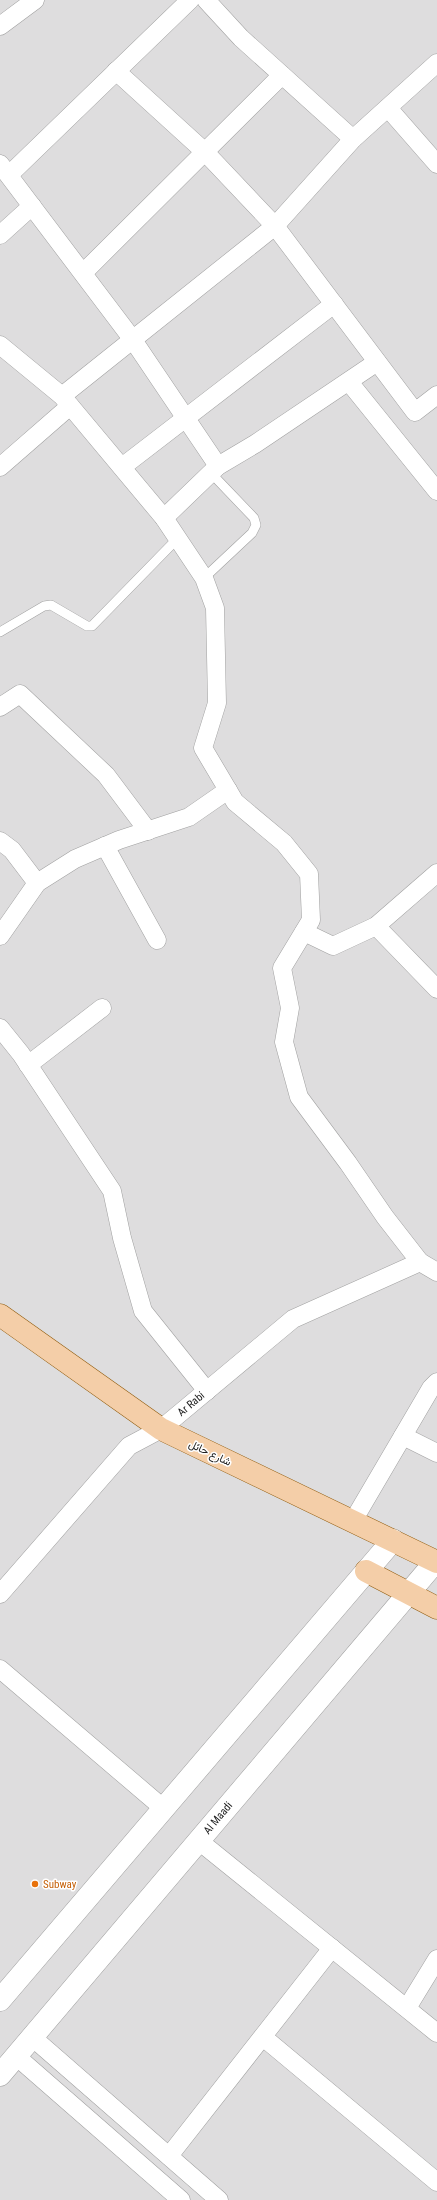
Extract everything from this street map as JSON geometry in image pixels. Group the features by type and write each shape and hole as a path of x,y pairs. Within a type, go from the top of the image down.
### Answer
{"main road":[{"name":"شارع حائل","path":"0,1315 161,1429 437,1562"},
{"path":"366,1571 437,1608"}],"street":[{"path":"0,26 35,0"},
{"path":"190,0 116,72 4,170 133,340 185,418 215,469"},
{"path":"206,0 241,38 353,139"},
{"path":"0,467 66,401 133,340 275,226 353,139 437,64"},
{"path":"116,72 205,152 275,226 415,412 437,395"},
{"path":"83,273 282,75"},
{"path":"388,108 437,164"},
{"path":"0,235 32,206"},
{"path":"122,467 334,304"},
{"path":"0,345 66,401 164,518 204,578 215,608 217,704 203,748 235,802 284,843 309,874 311,920 282,968 290,1008 284,1042 300,1097 348,1163 384,1217 420,1262 437,1272"},
{"path":"164,518 215,469 349,382 377,362"},
{"path":"349,382 437,491"},
{"path":"0,707 20,694 106,775 148,831"},
{"path":"0,936 37,883 75,859 105,846 189,817 228,790"},
{"path":"0,841 12,850 37,883"},
{"path":"105,846 157,940"},
{"path":"304,932 333,946 376,926 437,873"},
{"path":"376,926 437,989"},
{"path":"28,1065 102,1008"},
{"path":"0,1028 28,1065 112,1192 122,1238 143,1311 207,1391"},
{"name":"Ar Rabi","path":"0,1594 129,1446 161,1429 293,1319 420,1262"},
{"path":"353,1521 431,1388 437,1382"},
{"path":"403,1436 437,1453"},
{"path":"0,2000 393,1540"},
{"name":"Al Maadi","path":"0,2075 437,1562"},
{"path":"0,1668 163,1808"},
{"path":"199,1841 437,2033"},
{"path":"169,2156 332,1948"},
{"path":"407,2008 437,1959"},
{"path":"32,2037 219,2200"},
{"path":"263,2037 437,2182"},
{"path":"16,2056 181,2200"}],"lane":[{"path":"204,578 252,534 256,526 254,518 215,469"},
{"path":"0,632 44,606 51,605 87,626 92,626 178,538"}],"shaded area":[{"path":"0,0 437,0 437,2200 0,2200"}],"place":[{"name":"Subway","path":"35,1884"}]}
